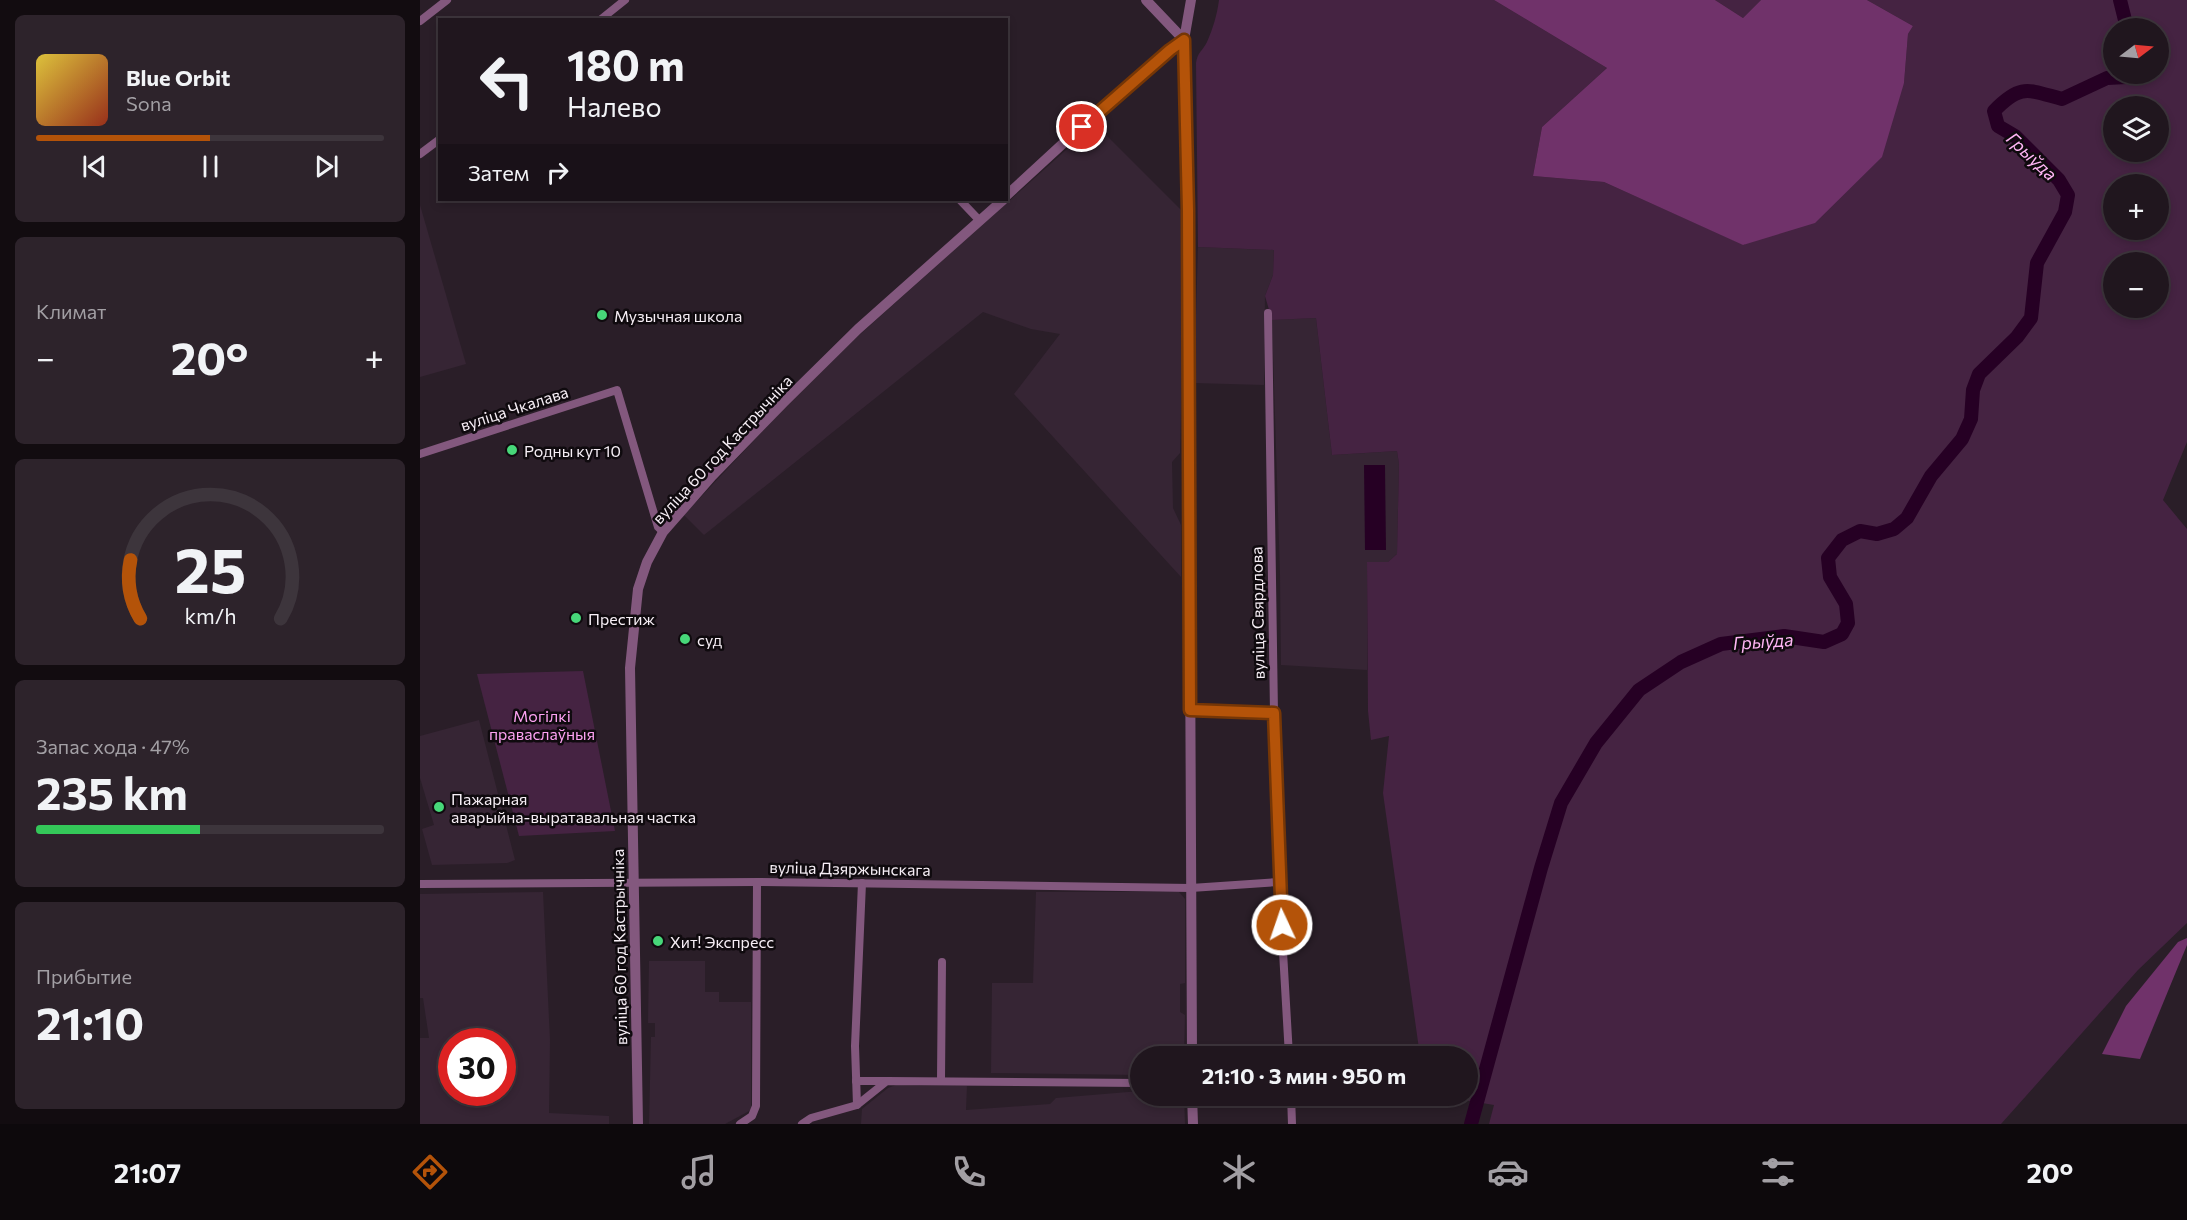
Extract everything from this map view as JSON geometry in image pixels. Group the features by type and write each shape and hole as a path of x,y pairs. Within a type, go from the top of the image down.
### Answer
{"street":[{"path":"420,21 447,0"},
{"path":"602,18 625,0"},
{"path":"1146,0 1184,40"},
{"path":"1191,0 1184,40 1189,419 1192,1046"},
{"path":"1008,194 1094,115 1184,40"},
{"path":"420,154 438,140"},
{"path":"961,201 980,221"},
{"name":"вуліца 60 год Кастрычніка","path":"638,1124 630,668 638,589 647,561 663,532 712,476 789,396 858,329 1002,201"},
{"name":"вуліца Свярдлова","path":"1268,313 1274,713 1279,882 1288,1046"},
{"name":"вуліца Чкалава","path":"420,454 617,390 658,527 663,532"},
{"path":"1190,710 1274,713"},
{"path":"740,1124 752,1116 756,1106 758,882"},
{"name":"вуліца Дзяржынскага","path":"420,883 758,882 1191,888 1279,882"},
{"path":"856,1105 855,1046 862,883"},
{"path":"941,1080 942,962"},
{"path":"856,1081 1130,1083"},
{"path":"802,1124 810,1118 856,1105 887,1081"},
{"path":"1192,1106 1193,1124"},
{"path":"1291,1106 1292,1124"}],"shaded area":[{"path":"1494,0 1715,0 1743,18 1761,0 1867,0 1913,26 1908,34 1904,83 1882,157 1815,223 1743,245 1604,182 1533,176 1542,127 1607,68"},
{"path":"1095,124 1182,211 1185,236 1180,453 1172,462 1173,508 1181,525 1181,577 1014,394 1060,334 1031,329 983,312 704,535 684,515 790,402 847,346"},
{"path":"420,205 466,364 420,377"},
{"path":"1198,247 1274,250 1273,275 1265,296 1264,385 1194,383"},
{"path":"1316,318 1332,455 1397,451 1399,464 1397,554 1388,562 1367,562 1367,670 1281,665 1272,320"},
{"path":"1364,465 1385,465 1386,550 1365,550"},
{"path":"479,720 515,860 507,863 432,865 422,829 434,825 420,778 420,736"},
{"path":"543,892 550,1040 549,1113 609,1116 609,1124 420,1124 420,1038 429,1038 423,998 420,998 420,894"},
{"path":"1036,892 1179,892 1185,899 1185,983 1180,984 1180,1012 1185,1015 1184,1046 1130,1046 1130,1075 991,1073 992,983 1033,983"},
{"path":"2187,938 2187,945 2140,1059 2102,1054 2126,1006 2178,942"},
{"path":"649,961 705,961 705,992 719,992 719,1002 751,1002 751,1110 725,1124 649,1124 651,1037 655,1037 655,1023 648,1023"},
{"path":"896,1085 967,1086 966,1110 1050,1104 1056,1098 1130,1092 1130,1106 1184,1106 1185,1124 861,1124 862,1109 888,1088"}],"green space":[{"path":"1219,0 1494,0 1607,68 1542,127 1533,176 1604,182 1744,245 1904,83 1908,34 1913,26 1867,0 2187,0 2187,442 2163,500 2187,529 2187,923 2138,970 2001,1124 1489,1124 1494,1105 1478,1102 1478,1046 1419,1046 1383,793 1389,736 1371,740 1368,711 1367,562 1388,562 1397,554 1399,464 1397,451 1332,455 1316,318 1272,320 1265,296 1273,275 1274,250 1198,247 1196,63 1214,21"},
{"path":"1715,0 1761,0 1743,18"},
{"name":"Могілкі праваслаўныя","path":"583,671 615,831 519,836 477,674"}],"waterway":[{"name":"Грыўда","path":"2120,0 2124,18"},
{"name":"Грыўда","path":"1471,1124 1561,803 1596,743 1639,690 1681,662 1721,644 1784,636 1824,642 1842,634 1848,623 1846,604 1830,577 1828,558 1842,540 1860,531 1877,534 1894,529 1907,518 1931,476 1962,439 1971,419 1973,390 1979,374 2017,337 2031,318 2037,263 2065,212 2068,195 2059,180 2015,136 1998,126 1994,111 2011,96 2025,91 2062,99 2103,80"}],"place":[{"name":"Музычная школа","path":"602,315"},
{"name":"Родны кут 10","path":"512,450"},
{"name":"Престиж","path":"576,618"},
{"name":"суд","path":"685,639"},
{"name":"Пажарная аварыйна-выратавальная частка","path":"439,807"},
{"name":"Хит! Экспресс","path":"658,941"}],"route":[{"path":"1082,127 1184,40 1188,210 1190,710 1274,713 1282,925"}]}
